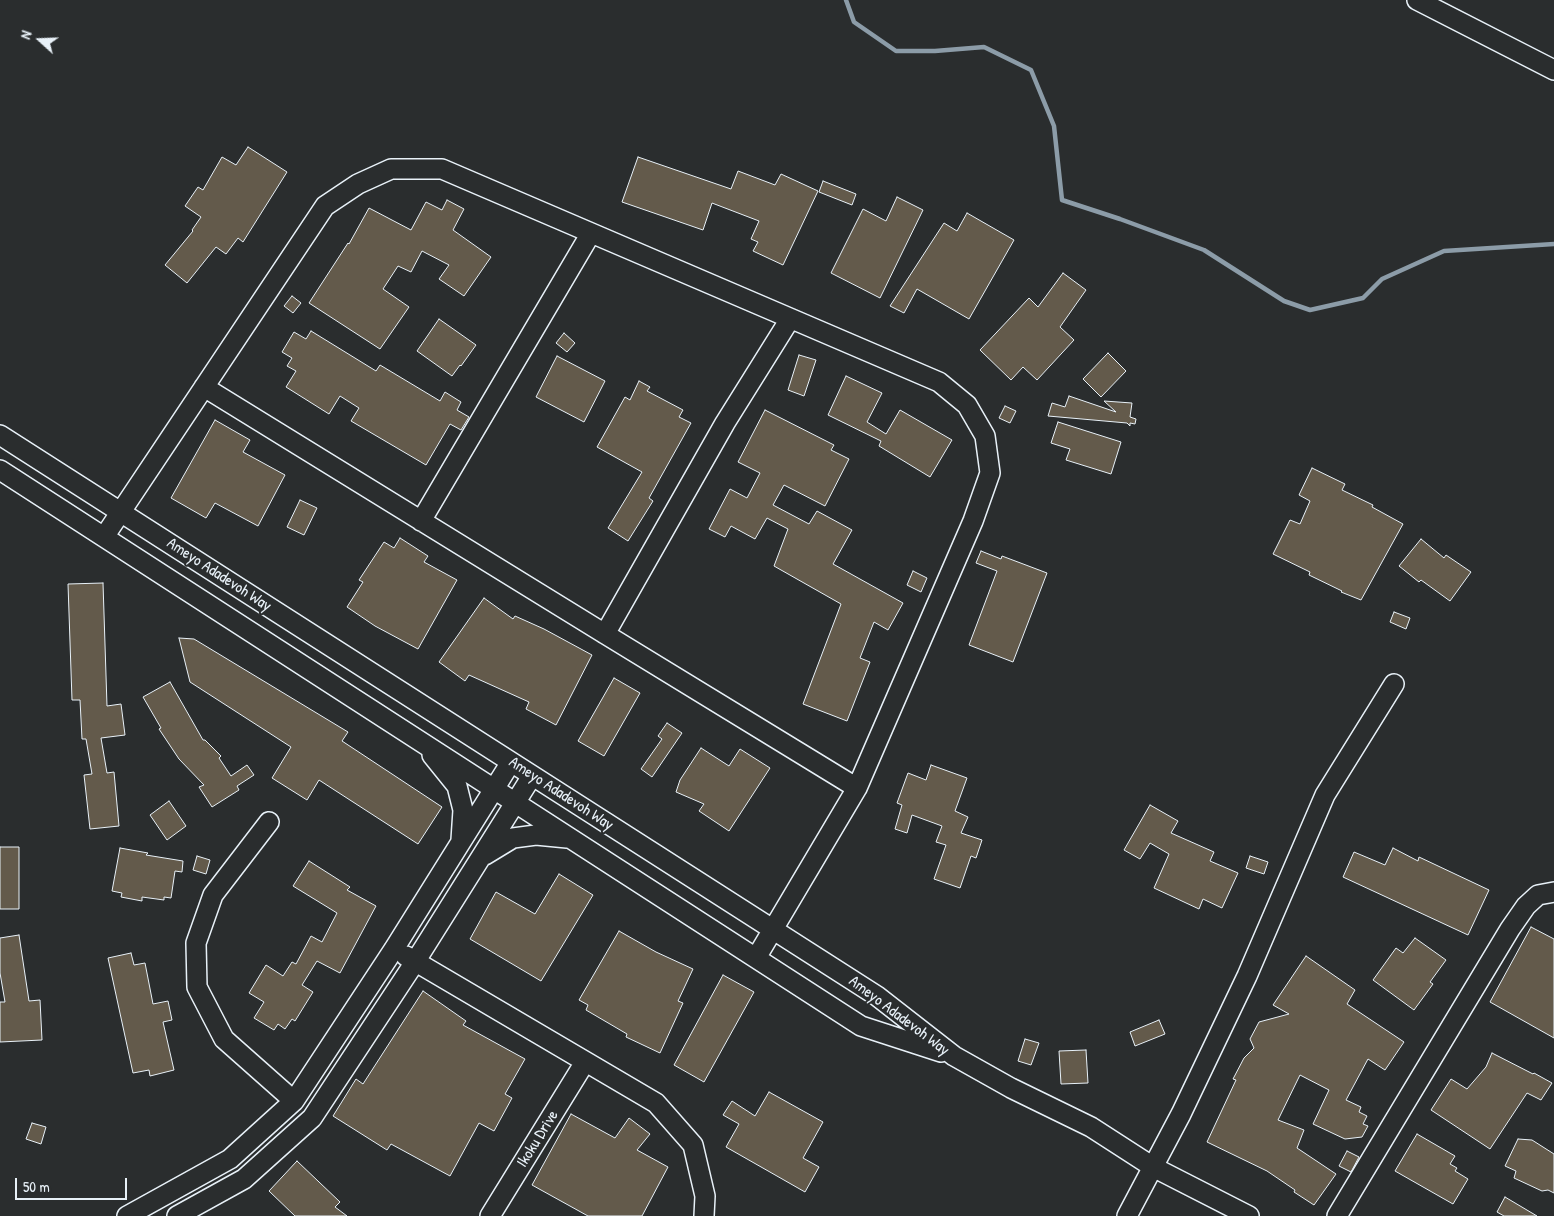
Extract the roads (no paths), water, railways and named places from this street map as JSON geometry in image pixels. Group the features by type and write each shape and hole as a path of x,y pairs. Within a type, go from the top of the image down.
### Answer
{"street":[{"path":"1417,0 1554,70"},
{"path":"104,537 325,206 358,184 391,169 442,169 939,382 967,405 985,436 990,473 973,521 856,788 756,958"},
{"path":"421,521 591,233"},
{"path":"605,634 725,423 790,319"},
{"path":"204,387 856,788"},
{"name":"Ameyo Adadevoh Way","path":"0,435 877,996 954,1056"},
{"name":"Ameyo Adadevoh Way","path":"0,470 861,1026 954,1056"},
{"path":"1128,1216 1181,1114 1247,976 1325,795 1394,684"},
{"path":"422,742 457,786 463,810 461,842"},
{"path":"127,1216 230,1158 294,1101 394,949 511,762"},
{"path":"177,1216 244,1179 312,1118 415,962 532,776"},
{"path":"269,822 213,895 196,943 197,987 224,1039 294,1101"},
{"path":"482,857 513,838 536,835 571,838"},
{"path":"1337,1216 1510,929 1526,906 1538,895 1554,892"},
{"path":"394,949 656,1103 693,1145 706,1196 704,1216"},
{"path":"954,1056 1011,1088 1092,1127 1153,1167 1249,1216"},
{"name":"Ikoku Drive","path":"490,1216 585,1062"}],"waterway":[{"path":"846,0 854,22 896,51 935,51 984,47 1031,70 1054,126 1062,200 1204,250 1284,301 1310,310 1363,298 1382,279 1444,251 1554,244"}]}
